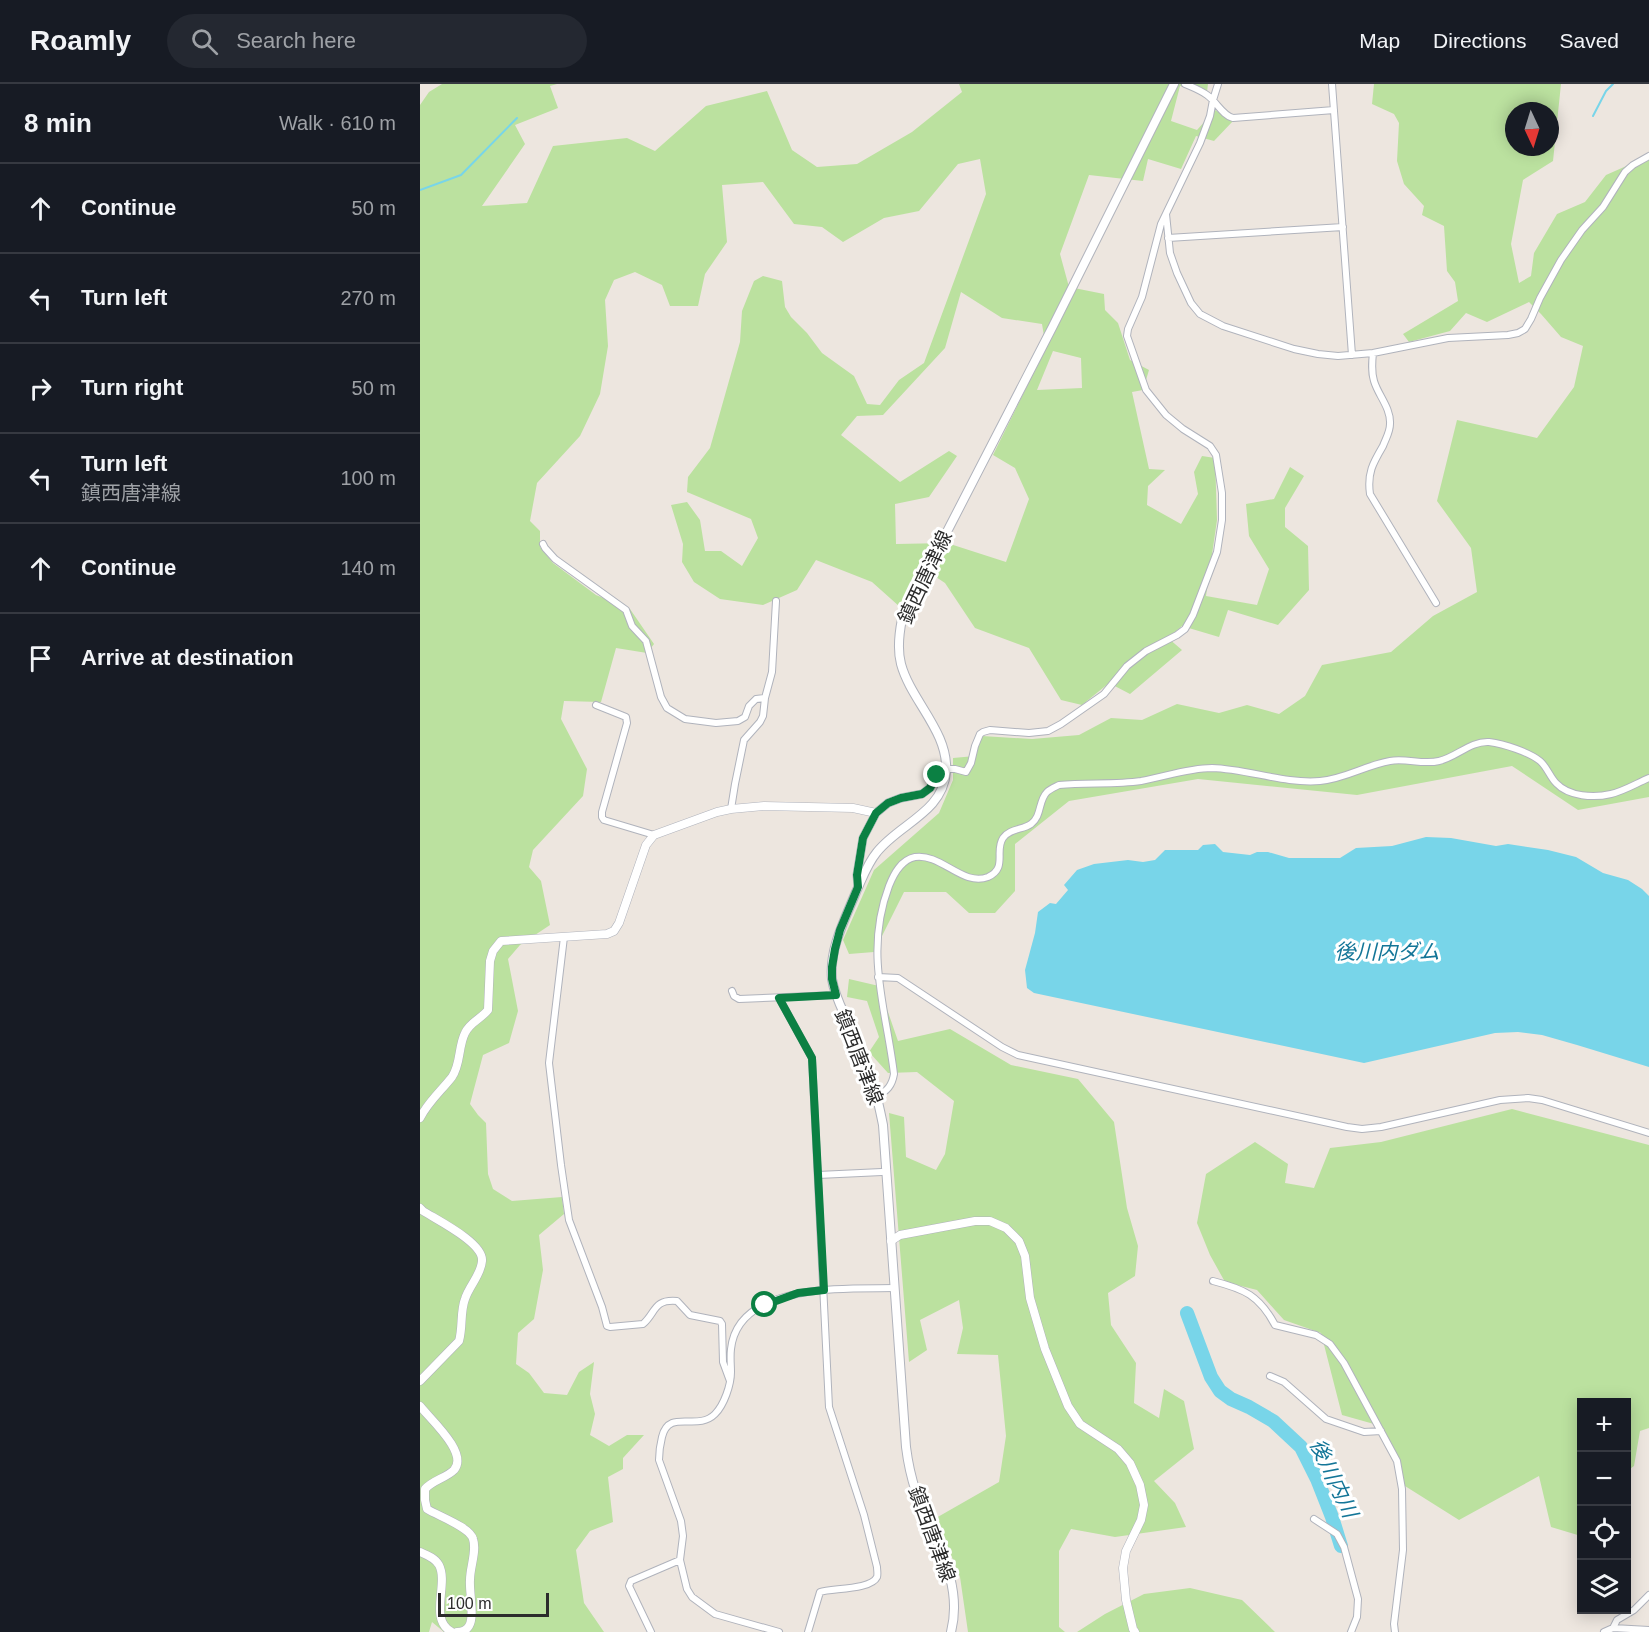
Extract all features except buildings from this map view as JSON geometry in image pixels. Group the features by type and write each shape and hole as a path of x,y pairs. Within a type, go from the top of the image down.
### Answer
{"main road":[{"name":"鎮西唐津線","path":"951,1632 955,1611 953,1584 949,1568 910,1474 906,1447 883,1125 872,1081 836,995 832,967 840,930 868,865 877,851 893,836 928,809 937,798 945,780 945,757 940,740 906,678 901,662 899,647 902,619 1053,326 1174,84"}],"street":[{"path":"1185,84 1205,94 1227,116 1233,118 1334,110"},
{"path":"858,887 857,875 863,838 876,813 888,803 922,794 930,788 937,775 946,769 966,772 971,764 980,734 983,732 990,730 1029,733 1048,731 1061,724 1104,694 1127,666 1146,651 1185,629 1193,615 1216,552 1222,520 1222,493 1218,462 1210,446 1166,415 1146,390 1127,336 1142,297 1161,224 1200,143 1218,84"},
{"path":"1332,84 1352,355"},
{"path":"1166,213 1170,253 1191,303 1200,314 1210,320 1294,350 1318,354 1373,353 1448,338 1508,335 1525,329 1561,260 1582,230 1603,207 1625,172 1649,156"},
{"path":"1168,238 1343,227"},
{"path":"1373,353 1374,382 1391,422 1389,433 1371,467 1368,482 1370,494 1436,603"},
{"path":"543,544 555,559 626,610 632,626 646,641 661,697 667,708 685,719 716,723 738,722 745,717 749,706 756,699 765,698"},
{"path":"731,809 744,740 763,716 772,672 776,601"},
{"path":"596,705 626,717 627,723 602,817 604,820 654,835"},
{"path":"877,1096 885,1092 892,1084 894,1074 878,977 878,932 882,905 892,877 906,860 923,857 951,868 966,877 974,879 987,877 998,868 1002,840 1012,831 1032,824 1043,798 1048,791 1059,785 1141,781 1209,768 1233,769 1294,780 1319,781 1342,778 1388,761 1438,762 1482,742 1492,742 1530,754 1542,763 1557,785 1570,793 1590,796 1612,794 1649,778"},
{"path":"420,1118 425,1107 452,1078 457,1068 466,1029 488,1010 490,960 493,951 501,941 607,934 614,931 619,923 646,845 654,835 731,809 764,806 853,808 876,813"},
{"path":"564,937 549,1063 569,1220 602,1306 605,1323 610,1327 643,1324 660,1304 670,1301 676,1301 690,1315 720,1321 723,1362 730,1380"},
{"path":"878,977 898,978 1002,1047 1018,1055 1362,1129 1381,1128 1500,1100 1528,1098 1542,1100 1649,1133"},
{"path":"732,991 739,999 836,995"},
{"path":"779,998 812,1058 829,1407 864,1515 878,1576 875,1580 851,1589 820,1592 808,1632"},
{"path":"818,1175 882,1172"},
{"path":"420,1208 479,1249 483,1258 465,1298 459,1341 420,1381"},
{"path":"891,1241 900,1235 975,1221 990,1221 1006,1228 1019,1241 1025,1256 1030,1298 1045,1349 1068,1406 1080,1424 1118,1449 1130,1463 1140,1485 1144,1505 1141,1520 1126,1551 1123,1568 1126,1600 1132,1629 1135,1632"},
{"path":"1213,1281 1238,1287 1254,1297 1269,1313 1275,1325 1316,1335 1330,1344 1344,1363 1382,1431 1397,1461 1402,1489 1403,1551 1395,1632"},
{"path":"779,1632 715,1614 692,1597 687,1589 680,1560 683,1536 681,1521 659,1460 664,1429 672,1422 708,1419 715,1413 723,1402 730,1380 732,1342 741,1322 748,1314 798,1293 895,1288"},
{"path":"1270,1376 1284,1382 1326,1419 1364,1432 1382,1431"},
{"path":"420,1406 450,1441 456,1450 458,1462 454,1470 431,1482 425,1489 427,1509 459,1525 473,1538 474,1550 470,1579 472,1619 468,1628 463,1632 457,1632"},
{"path":"1314,1519 1337,1534 1344,1547 1358,1599 1357,1617 1351,1632"},
{"path":"420,1552 433,1558 439,1565 441,1573 440,1611 446,1629 452,1632"},
{"path":"651,1632 629,1586 631,1581 680,1560"},
{"path":"1613,1628 1617,1620 1634,1610 1649,1595"},
{"path":"1604,1632 1613,1628 1649,1630"}],"green space":[{"path":"442,84 557,84 550,86 558,108 515,125 525,144 482,206 527,203 553,146 627,138 655,151 706,106 767,91 792,150 817,167 857,164 912,132 962,92 959,84 1208,84 1207,92 1180,86 1171,121 1197,130 1215,110 1233,121 1214,141 1196,136 1181,169 1148,159 1143,181 1089,175 1060,254 1069,287 1104,294 1105,310 1118,323 1130,360 1149,370 1143,390 1132,392 1149,469 1165,470 1148,486 1147,505 1181,524 1198,494 1194,472 1202,456 1215,458 1217,520 1206,596 1257,605 1269,569 1249,536 1246,504 1274,499 1290,467 1304,476 1285,508 1285,527 1308,546 1309,590 1278,625 1228,610 1219,637 1182,626 1168,638 1182,650 1130,694 1109,683 1082,705 1061,700 1029,648 975,628 945,583 924,569 900,607 872,582 816,560 797,590 763,605 720,599 694,582 682,562 683,544 671,505 687,502 700,520 705,551 721,551 742,566 758,538 751,519 687,492 688,477 710,448 740,342 742,311 754,281 763,276 782,281 785,307 791,317 822,353 854,376 867,404 880,405 899,380 924,363 986,194 980,159 958,164 919,211 884,218 843,242 822,227 794,224 763,182 722,185 727,242 705,274 698,306 670,306 662,285 635,272 614,280 605,300 608,346 600,394 580,436 537,483 530,521 540,531 540,547 553,563 596,595 630,609 654,644 647,653 616,648 601,702 564,701 561,719 587,769 583,796 533,850 529,867 541,881 550,925 520,945 508,959 518,1011 509,1043 483,1055 470,1104 486,1123 488,1174 493,1189 512,1201 562,1197 564,1214 539,1235 543,1270 534,1319 518,1333 516,1364 529,1373 544,1393 567,1395 579,1372 594,1362 590,1394 595,1414 590,1435 609,1446 627,1435 644,1435 623,1458 623,1469 608,1477 613,1522 590,1531 576,1550 584,1603 604,1632 444,1632 432,1622 429,1632 420,1632 420,105 429,92","holes":["961,292 1002,318 1042,324 1046,348 993,455 1015,468 1029,499 1006,562 947,543 896,544 895,504 929,497 957,456 949,451 900,482 841,435 857,416 883,415 945,348","1053,351 1081,358 1082,388 1037,390"]},
{"path":"1374,84 1561,84 1559,103 1505,102 1505,156 1554,156 1553,161 1523,180 1511,244 1519,283 1531,276 1534,253 1557,214 1585,202 1606,175 1649,156 1649,797 1578,810 1512,766 1357,795 1198,779 1069,801 1015,844 1015,891 995,913 969,913 946,892 904,892 874,952 849,954 843,940 874,870 939,813 953,780 953,758 975,756 982,736 1032,739 1079,735 1111,718 1142,720 1177,704 1219,713 1247,705 1279,714 1305,696 1322,665 1391,652 1433,616 1477,592 1471,548 1437,501 1457,420 1537,438 1574,387 1583,346 1561,337 1529,302 1487,322 1466,313 1450,331 1409,342 1403,334 1458,301 1455,282 1447,271 1444,226 1422,215 1424,206 1404,184 1397,161 1399,123 1394,114 1372,104"},
{"path":"849,979 879,986 898,1041 950,1029 1011,1065 1078,1079 1114,1122 1127,1208 1138,1246 1135,1276 1108,1293 1111,1325 1136,1363 1134,1403 1159,1418 1164,1389 1184,1401 1194,1449 1154,1481 1175,1503 1186,1527 1115,1537 1071,1529 1059,1551 1059,1627 1065,1632 968,1632 960,1577 936,1518 999,1482 1006,1436 998,1355 957,1354 963,1328 959,1300 920,1320 927,1350 909,1362 889,1113 904,1117 906,1157 936,1170 945,1154 954,1101 917,1072 888,1073 869,1052 879,1037 867,1001 847,997"},
{"path":"1512,1109 1649,1145 1649,1428 1640,1431 1634,1466 1631,1468 1631,1398 1577,1398 1577,1535 1551,1527 1539,1476 1459,1520 1405,1486 1381,1426 1342,1415 1321,1333 1284,1320 1257,1290 1225,1282 1210,1255 1197,1223 1206,1174 1255,1142 1288,1164 1285,1183 1314,1188 1330,1148 1381,1142"},
{"path":"1190,1588 1242,1600 1275,1632 1077,1632 1105,1614 1144,1594"}],"water":[{"name":"後川内ダム","path":"1426,837 1451,838 1496,846 1508,844 1576,857 1603,873 1628,880 1649,896 1649,1067 1542,1035 1518,1032 1495,1033 1364,1063 1034,993 1027,988 1025,970 1038,912 1050,903 1056,904 1068,890 1064,885 1077,870 1094,864 1155,860 1165,850 1198,850 1203,845 1215,844 1223,852 1250,855 1257,852 1268,852 1289,858 1340,858 1356,848 1392,846"}],"waterway":[{"path":"1593,116 1606,91 1613,84"},
{"path":"420,190 461,175 517,118"},
{"name":"後川内川","path":"1187,1313 1211,1377 1220,1391 1273,1421 1301,1447 1317,1479 1341,1546"}],"route":[{"path":"765,1305 798,1293 824,1290 812,1058 779,998 836,995 832,979 835,949 840,930 858,887 857,875 863,838 876,813 888,803 922,794 930,788 937,775"}]}
